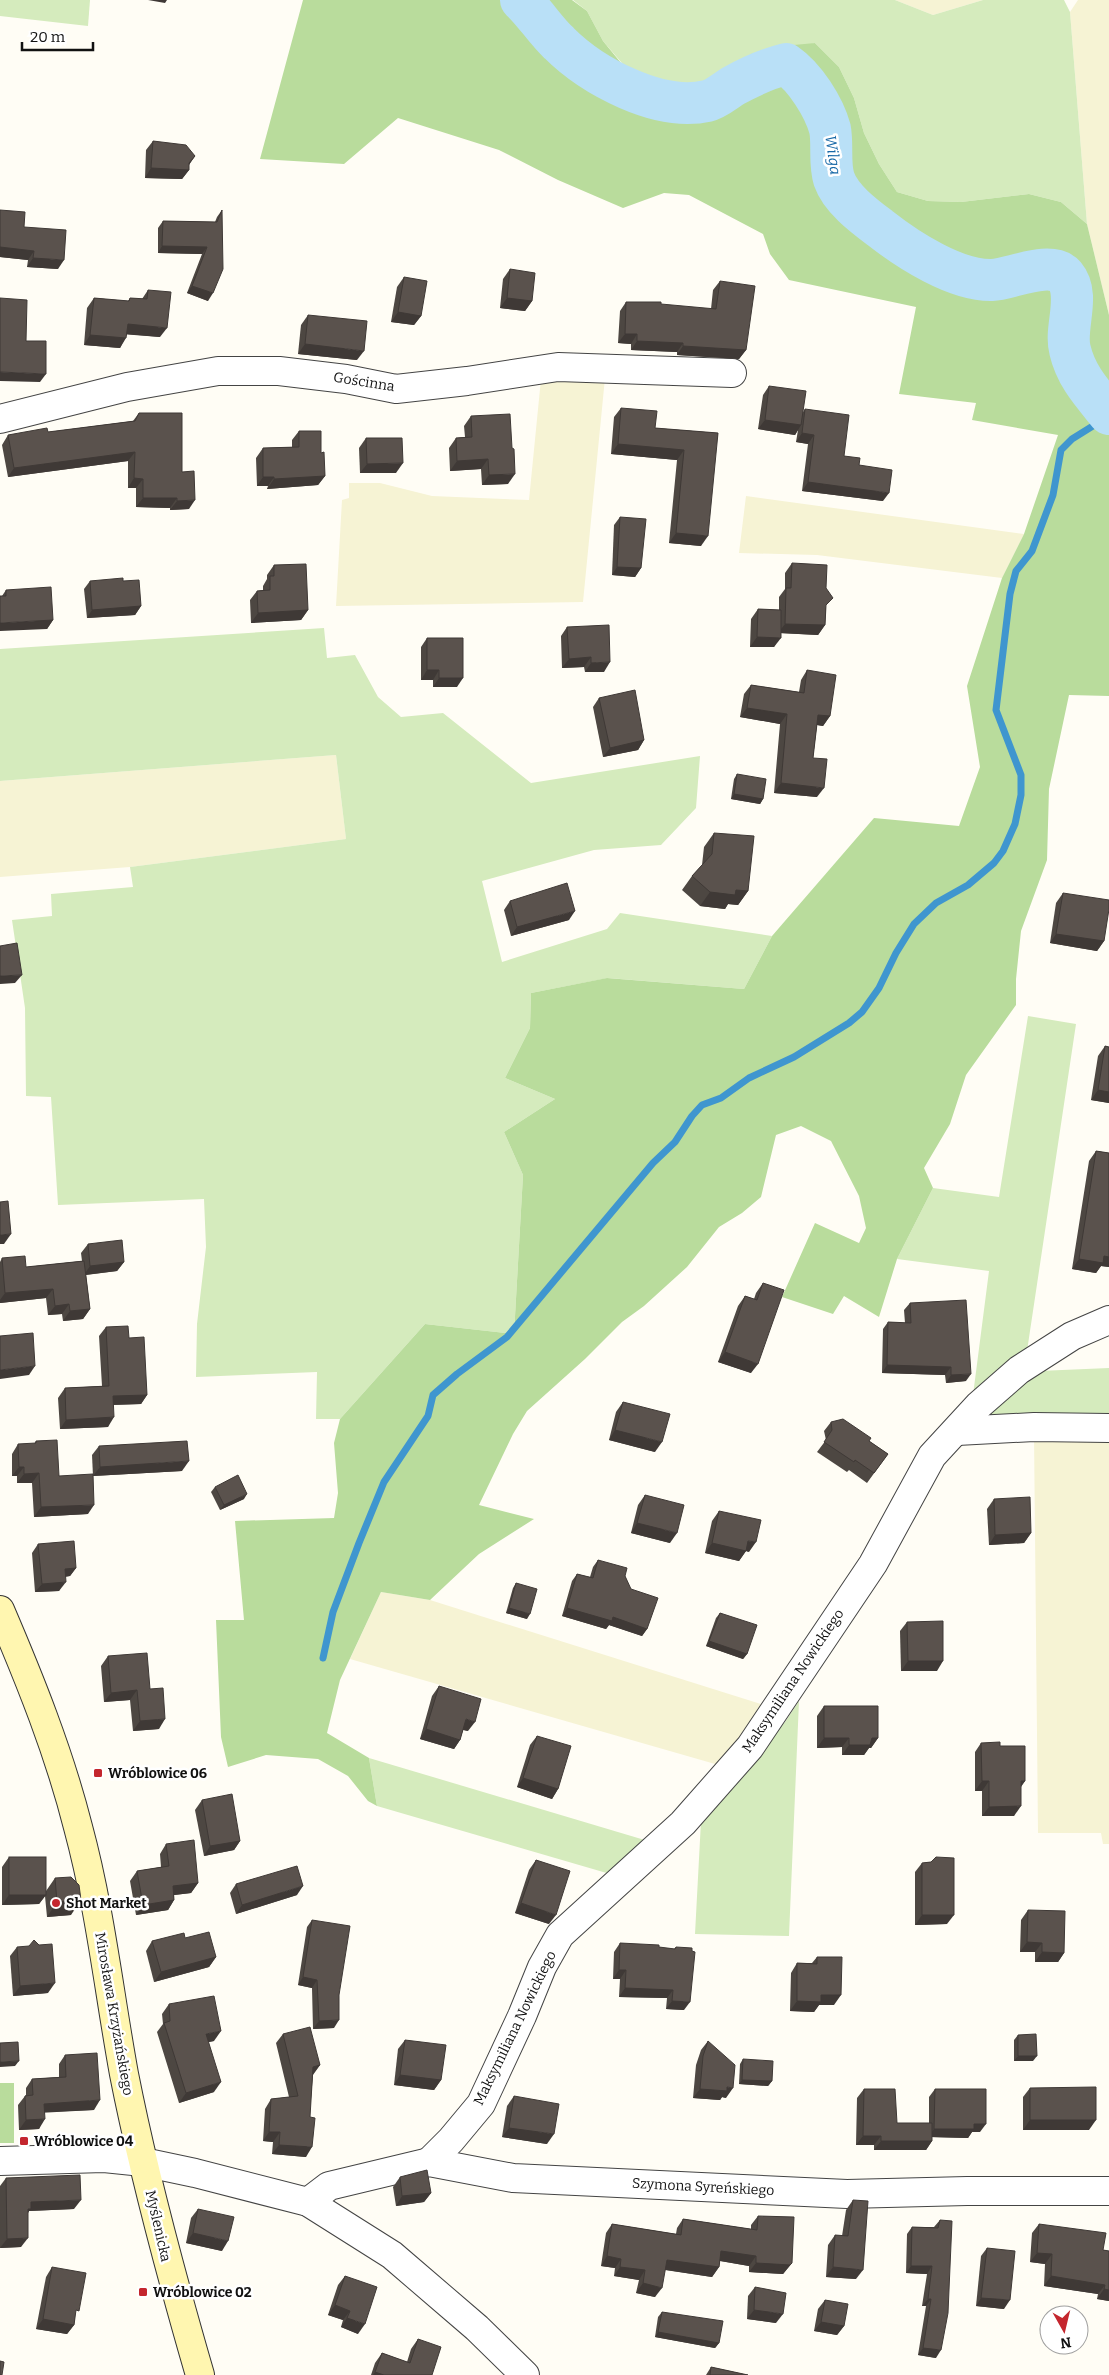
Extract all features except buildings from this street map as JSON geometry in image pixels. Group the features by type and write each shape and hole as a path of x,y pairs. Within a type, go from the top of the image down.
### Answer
{"street":[{"name":"Gościnna","path":"0,419 127,386 218,371 280,371 346,379 396,389 558,368 732,372"},
{"name":"Maksymiliana Nowickiego","path":"429,2162 451,2140 481,2104 522,2016 542,1966 560,1935 683,1823 750,1747 873,1564 932,1456 957,1431 978,1405 1019,1370 1072,1336 1109,1320"},
{"path":"957,1431 1034,1427 1109,1428"},
{"name":"Mirosława Krzyżańskiego","path":"0,1610 51,1736 78,1826 90,1875 124,2073 143,2162"},
{"path":"0,2161 104,2158 143,2162 195,2173 308,2202 392,2255 477,2328 525,2375"},
{"name":"Myślenicka","path":"143,2162 168,2266 200,2375"},
{"name":"Szymona Syreńskiego","path":"308,2202 329,2186 429,2162 522,2179 847,2194 967,2191 1109,2191"}],"shaded area":[{"path":"895,0 983,0 933,15"},
{"path":"1078,0 1109,0 1109,315 1087,224 1070,12"},
{"path":"605,378 583,602 336,606 342,500 349,498 349,483 380,483 432,496 529,500 541,379"},
{"path":"746,496 1024,534 1002,578 817,555 739,553"},
{"path":"336,755 346,839 130,867 0,877 0,781"},
{"path":"1034,1434 1109,1435 1109,1844 1103,1844 1101,1833 1038,1833"},
{"path":"381,1592 430,1600 767,1706 722,1766 350,1659"}],"green space":[{"path":"0,0 90,0 88,26 0,16"},
{"path":"303,0 572,0 587,11 603,41 626,69 658,84 693,89 751,54 783,46 815,43 839,67 854,98 864,133 879,164 897,192 928,201 961,202 1029,194 1061,202 1087,224 1109,315 1109,696 1069,695 1049,789 1047,860 1021,931 1016,979 1016,1005 966,1075 950,1124 924,1168 933,1188 897,1259 879,1317 844,1296 833,1314 782,1297 815,1223 859,1243 866,1228 859,1196 831,1141 801,1126 776,1135 761,1197 742,1213 719,1227 687,1267 644,1306 622,1322 585,1359 527,1411 513,1434 479,1505 534,1519 479,1554 430,1600 381,1592 340,1680 327,1733 369,1758 377,1806 368,1801 348,1776 318,1759 266,1755 228,1767 221,1737 216,1620 244,1620 235,1521 334,1518 338,1493 334,1443 340,1419 425,1324 514,1334 523,1175 504,1132 555,1099 505,1078 530,1028 531,993 607,978 744,989 772,936 874,818 959,826 980,767 967,686 1002,578 1024,534 1058,435 972,420 976,403 899,394 916,307 789,280 770,254 763,234 689,195 664,193 623,208 558,180 499,150 398,118 344,164 260,159"},
{"path":"573,0 895,0 933,15 983,0 1064,0 1070,12 1087,224 1061,202 1029,194 961,202 928,201 897,192 879,164 864,133 854,98 839,67 815,43 722,73 693,89 658,84 627,69 603,41 587,11"},
{"path":"324,628 327,658 355,655 378,697 401,717 443,713 531,783 700,756 696,808 661,845 594,850 482,881 502,962 607,929 620,913 772,936 744,989 608,978 531,993 530,1028 505,1078 555,1099 504,1132 523,1175 514,1334 425,1324 340,1419 316,1419 317,1372 196,1377 197,1324 206,1247 204,1199 58,1205 51,1097 26,1096 25,1008 12,920 52,916 51,894 133,887 130,867 346,839 336,755 0,781 0,649"},
{"path":"1028,1016 1076,1024 1027,1351 973,1395 989,1271 897,1259 933,1188 999,1197"},
{"path":"1109,1368 1109,1421 978,1416 1039,1371"},
{"path":"799,1701 789,1936 695,1934 701,1821 785,1722"},
{"path":"369,1758 648,1841 610,1874 377,1806"},
{"path":"0,2083 14,2083 14,2143 0,2143"}],"waterway":[{"name":"Wilga","path":"521,0 549,33 589,68 627,88 668,101 688,103 707,101 752,76 786,64 807,84 827,120 831,135 831,160 837,186 854,207 891,237 933,263 948,270 978,279 1000,279 1041,270 1059,272 1065,276 1072,292 1069,332 1070,350 1076,368 1085,384 1109,414"},
{"path":"323,1658 333,1612 384,1482 428,1416 433,1395 457,1374 507,1337 653,1163 675,1142 692,1116 702,1105 721,1098 749,1078 794,1057 849,1023 862,1012 879,988 896,953 914,924 936,903 968,885 994,863 1003,851 1015,824 1021,795 1021,775 996,710 1010,594 1016,571 1032,551 1053,495 1061,450 1072,439 1109,416"}],"place":[{"name":"Wróblowice 06","path":"98,1773"},
{"name":"Shot Market","path":"56,1903"},
{"name":"Wróblowice 04","path":"24,2141"},
{"name":"Wróblowice 02","path":"143,2292"}]}
